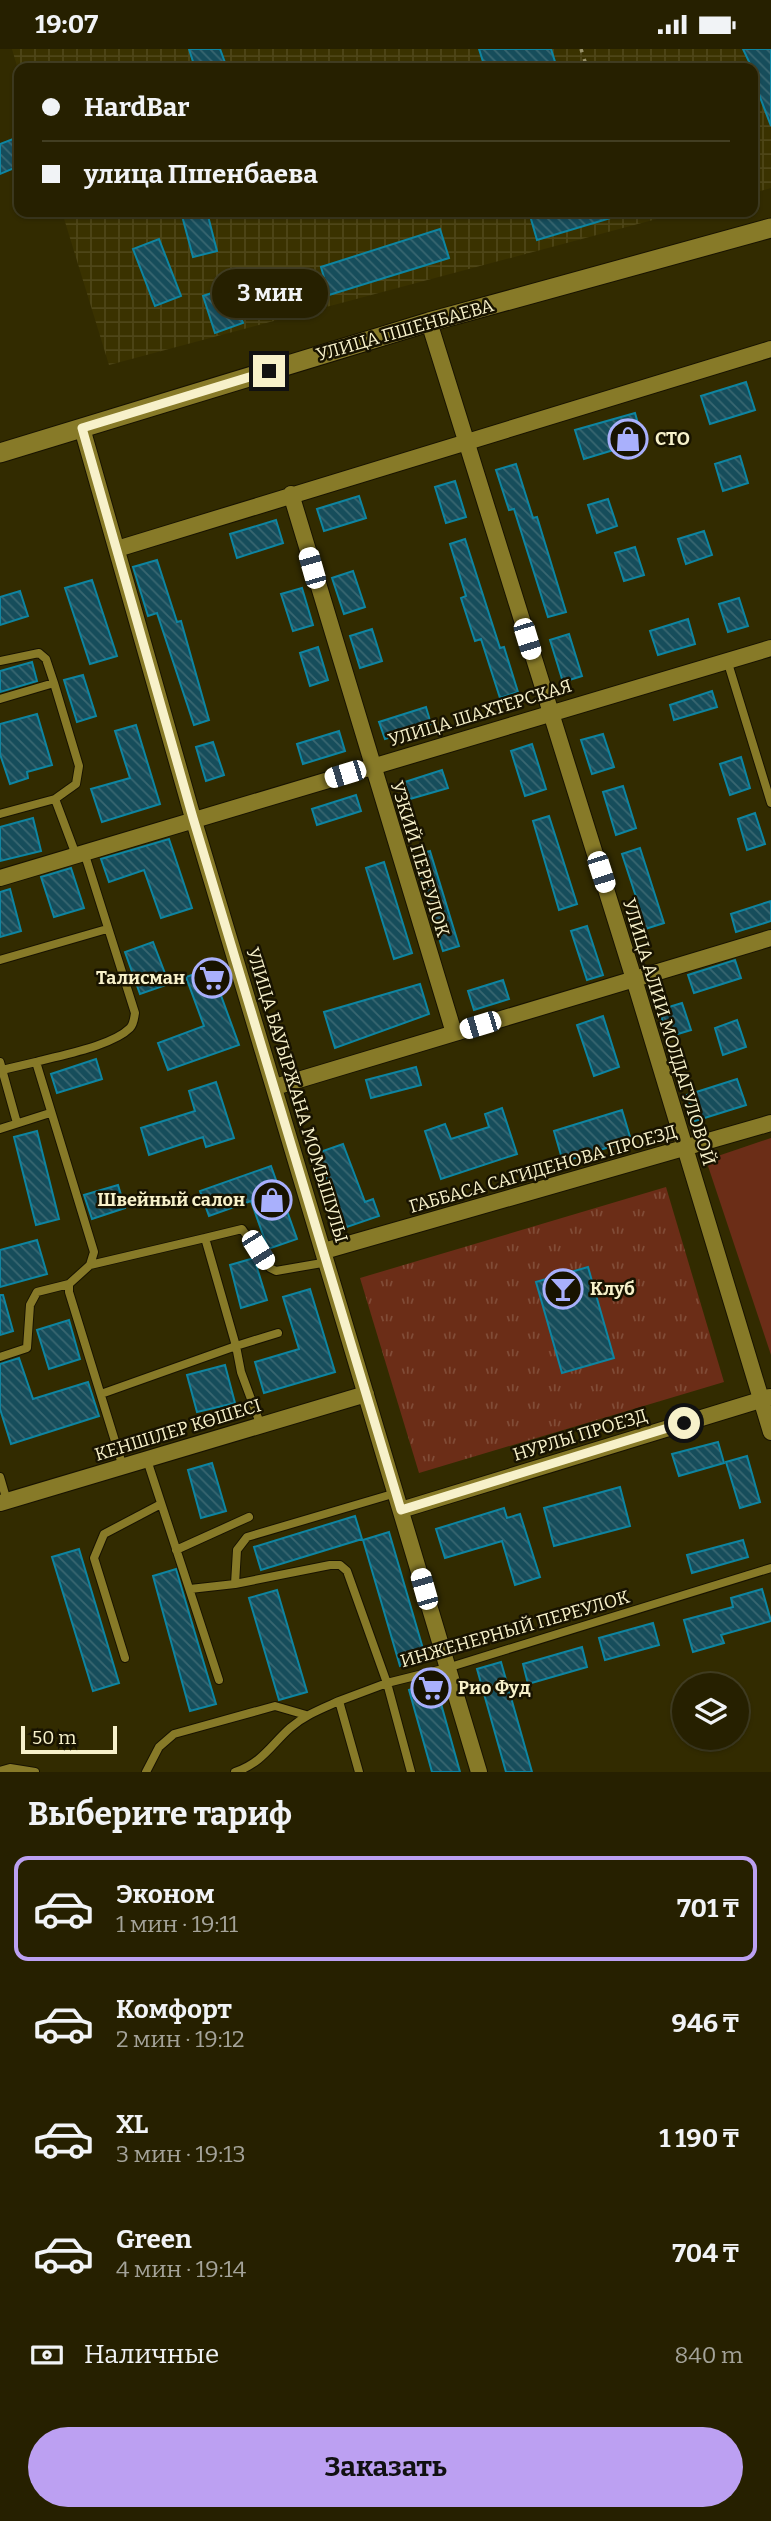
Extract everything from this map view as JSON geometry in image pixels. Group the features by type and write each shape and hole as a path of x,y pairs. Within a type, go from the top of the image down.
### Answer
{"street":[{"name":"УЛИЦА ПШЕНБАЕВА","path":"0,453 429,322 771,228"},
{"name":"УЛИЦА АЛИИ МОЛДАГУЛОВОЙ","path":"429,322 634,979 684,1150 766,1398 771,1432"},
{"path":"117,549 771,349"},
{"name":"УЛИЦА БАУЫРЖАНА МОМЫШУЛЫ","path":"82,428 193,818 479,1772"},
{"name":"УЗКИЙ ПЕРЕУЛОК","path":"291,494 370,766 454,1033"},
{"name":"УЛИЦА ШАХТЕРСКАЯ","path":"0,878 193,818 771,648"},
{"path":"275,1087 771,938"},
{"name":"ГАББАСА САГИДЕНОВА ПРОЕЗД","path":"326,1256 771,1122"},
{"name":"КЕНШІЛЕР КӨШЕСІ","path":"4,1502 366,1394"},
{"name":"НУРЛЫ ПРОЕЗД","path":"401,1510 766,1398"}],"lane":[{"path":"0,661 39,653 46,659 79,766 76,784 55,799 0,814"},
{"path":"727,660 771,803"},
{"path":"0,699 54,683"},
{"path":"17,1123 1,1066 36,1062 100,1043 130,1029 134,1022 135,1013 107,929 80,853 55,799"},
{"path":"0,960 107,929"},
{"path":"36,1062 94,1252 90,1265"},
{"path":"0,1129 50,1113"},
{"path":"0,1357 27,1348 30,1305 37,1292 69,1284 90,1265 242,1229 270,1268 276,1271 326,1256"},
{"path":"205,1238 241,1372 261,1426"},
{"path":"69,1284 123,1467"},
{"path":"101,1394 278,1333"},
{"path":"147,1460 219,1680"},
{"path":"0,1477 4,1502"},
{"path":"235,1584 237,1550 247,1537 396,1493"},
{"path":"125,1658 94,1558 104,1534 161,1504"},
{"path":"176,1550 249,1517"},
{"path":"190,1589 235,1584 340,1565 347,1571 387,1683 411,1772"},
{"name":"ИНЖЕНЕРНЫЙ ПЕРЕУЛОК","path":"236,1772 263,1759 288,1730 306,1715 339,1701 387,1683 447,1668 771,1568"},
{"path":"339,1701 359,1772"},
{"path":"146,1772 159,1747 174,1734 275,1706 306,1715"},
{"path":"0,1771 10,1768 35,1772"}],"shaded area":[{"path":"12,49 771,49 771,188 758,192 758,63 16,63"},
{"path":"64,217 664,217 109,365"}],"green space":[{"path":"771,1138 771,1355 706,1160"},
{"path":"666,1187 724,1382 419,1473 360,1278"}],"building":[{"path":"189,49 220,49 225,63 193,63"},
{"path":"479,49 551,49 555,63 483,63"},
{"path":"743,49 771,49 771,126 758,92 758,63 750,63"},
{"path":"13,139 14,142 14,168 0,174 0,144"},
{"path":"182,217 208,217 217,251 193,257"},
{"path":"530,217 614,217 537,240"},
{"path":"440,229 449,258 329,295 321,267"},
{"path":"159,239 181,296 155,306 133,249"},
{"path":"230,287 243,323 215,333 203,296"},
{"path":"746,382 755,410 710,424 701,396"},
{"path":"635,413 643,441 584,459 575,430"},
{"path":"740,456 748,483 723,491 715,464"},
{"path":"516,464 533,518 537,517 566,612 548,617 514,509 509,510 496,470"},
{"path":"455,481 466,517 446,523 435,487"},
{"path":"359,496 366,518 324,531 317,509"},
{"path":"608,499 617,526 597,533 588,505"},
{"path":"276,520 283,543 237,558 230,534"},
{"path":"704,531 712,555 686,564 678,539"},
{"path":"465,539 500,648 504,647 518,692 500,698 481,639 475,641 461,598 466,596 450,544"},
{"path":"635,547 644,575 624,581 615,553"},
{"path":"157,560 177,622 181,621 209,720 194,725 157,613 148,616 133,567"},
{"path":"353,571 365,607 344,614 332,578"},
{"path":"92,580 117,656 90,664 65,588"},
{"path":"302,588 313,625 293,631 281,594"},
{"path":"20,591 28,616 0,625 0,597"},
{"path":"739,598 748,626 728,632 719,604"},
{"path":"688,619 695,644 658,655 650,631"},
{"path":"372,629 382,661 360,668 350,636"},
{"path":"569,634 582,676 563,682 550,640"},
{"path":"318,647 328,680 310,686 300,653"},
{"path":"32,662 37,681 0,692 0,671"},
{"path":"83,675 96,716 77,722 64,680"},
{"path":"712,691 717,707 674,720 670,705"},
{"path":"426,707 431,724 385,739 379,722"},
{"path":"37,714 52,765 27,772 28,778 10,784 0,754 0,724"},
{"path":"136,725 160,804 102,822 91,789 130,778 115,731"},
{"path":"339,731 345,751 303,764 297,744"},
{"path":"603,734 614,767 592,774 581,740"},
{"path":"213,742 224,775 206,781 196,747"},
{"path":"532,744 546,789 525,796 511,751"},
{"path":"741,757 750,788 730,795 720,764"},
{"path":"442,770 448,788 410,799 405,782"},
{"path":"623,786 636,828 616,835 603,792"},
{"path":"356,795 361,811 317,825 312,809"},
{"path":"755,813 765,844 747,850 738,819"},
{"path":"549,816 577,904 559,910 533,821"},
{"path":"33,818 41,851 0,861 0,827"},
{"path":"169,839 192,908 161,918 144,870 109,882 101,859"},
{"path":"640,848 664,923 639,931 632,911 640,909 622,854"},
{"path":"430,851 459,946 443,951 414,856"},
{"path":"384,862 412,953 394,959 366,868"},
{"path":"71,868 84,908 54,917 41,877"},
{"path":"10,889 21,931 0,937 0,892"},
{"path":"771,901 771,921 736,932 731,914"},
{"path":"587,926 603,975 587,980 571,931"},
{"path":"153,942 169,984 140,994 125,952"},
{"path":"735,960 741,978 694,993 688,975"},
{"path":"211,968 239,1045 168,1070 158,1043 204,1026 186,977"},
{"path":"503,980 509,999 474,1010 468,991"},
{"path":"420,984 429,1014 335,1048 324,1012"},
{"path":"682,1003 691,1030 668,1037 659,1010"},
{"path":"603,1016 619,1067 594,1076 577,1025"},
{"path":"737,1020 746,1047 723,1055 715,1028"},
{"path":"96,1059 102,1079 57,1093 51,1074"},
{"path":"416,1067 421,1085 371,1098 366,1080"},
{"path":"737,1079 746,1105 695,1121 687,1095"},
{"path":"216,1082 234,1138 206,1147 203,1137 149,1155 141,1128 195,1111 189,1091"},
{"path":"502,1108 517,1154 441,1179 425,1131 445,1124 451,1139 489,1127 485,1114"},
{"path":"622,1110 631,1140 563,1162 554,1131"},
{"path":"37,1131 59,1219 36,1225 14,1137"},
{"path":"343,1144 365,1202 373,1199 379,1216 341,1229 335,1212 339,1211 317,1153"},
{"path":"271,1166 297,1239 268,1249 251,1201 209,1216 200,1191"},
{"path":"118,1185 125,1208 92,1219 84,1195"},
{"path":"37,1240 47,1274 0,1287 0,1250"},
{"path":"254,1258 267,1300 241,1308 230,1265"},
{"path":"588,1267 614,1358 562,1373 536,1282"},
{"path":"310,1289 335,1372 264,1393 255,1362 299,1349 283,1297"},
{"path":"0,1295 3,1295 13,1331 0,1335"},
{"path":"69,1320 80,1359 49,1369 37,1330"},
{"path":"19,1358 33,1399 88,1382 99,1416 11,1444 0,1409 0,1364"},
{"path":"225,1365 235,1403 197,1412 187,1375"},
{"path":"718,1442 724,1463 679,1476 672,1454"},
{"path":"747,1456 760,1502 740,1508 726,1462"},
{"path":"212,1463 226,1511 201,1518 188,1470"},
{"path":"620,1487 630,1526 554,1546 544,1508"},
{"path":"504,1508 507,1518 520,1514 540,1577 515,1585 502,1541 445,1558 436,1529"},
{"path":"355,1516 362,1539 261,1570 254,1547"},
{"path":"389,1532 426,1659 400,1666 363,1540"},
{"path":"743,1540 748,1557 692,1573 687,1555"},
{"path":"79,1549 119,1683 93,1691 52,1557"},
{"path":"176,1569 216,1704 190,1711 153,1576"},
{"path":"762,1589 771,1621 721,1635 724,1643 693,1652 684,1620 733,1607 731,1598"},
{"path":"277,1590 307,1692 279,1700 249,1598"},
{"path":"653,1623 659,1645 605,1660 599,1638"},
{"path":"582,1647 587,1667 528,1684 523,1664"},
{"path":"501,1662 532,1772 506,1772 477,1669"},
{"path":"435,1682 460,1772 432,1772 409,1690"}],"railway":[{"path":"581,49 585,63"}],"place":[{"name":"СТО","path":"628,439"},
{"name":"Талисман","path":"212,978"},
{"name":"Швейный салон","path":"272,1200"},
{"name":"Клуб","path":"563,1289"},
{"name":"Рио Фуд","path":"431,1688"}],"route":[{"path":"269,371 82,428 193,818 401,1510 684,1423"}]}
